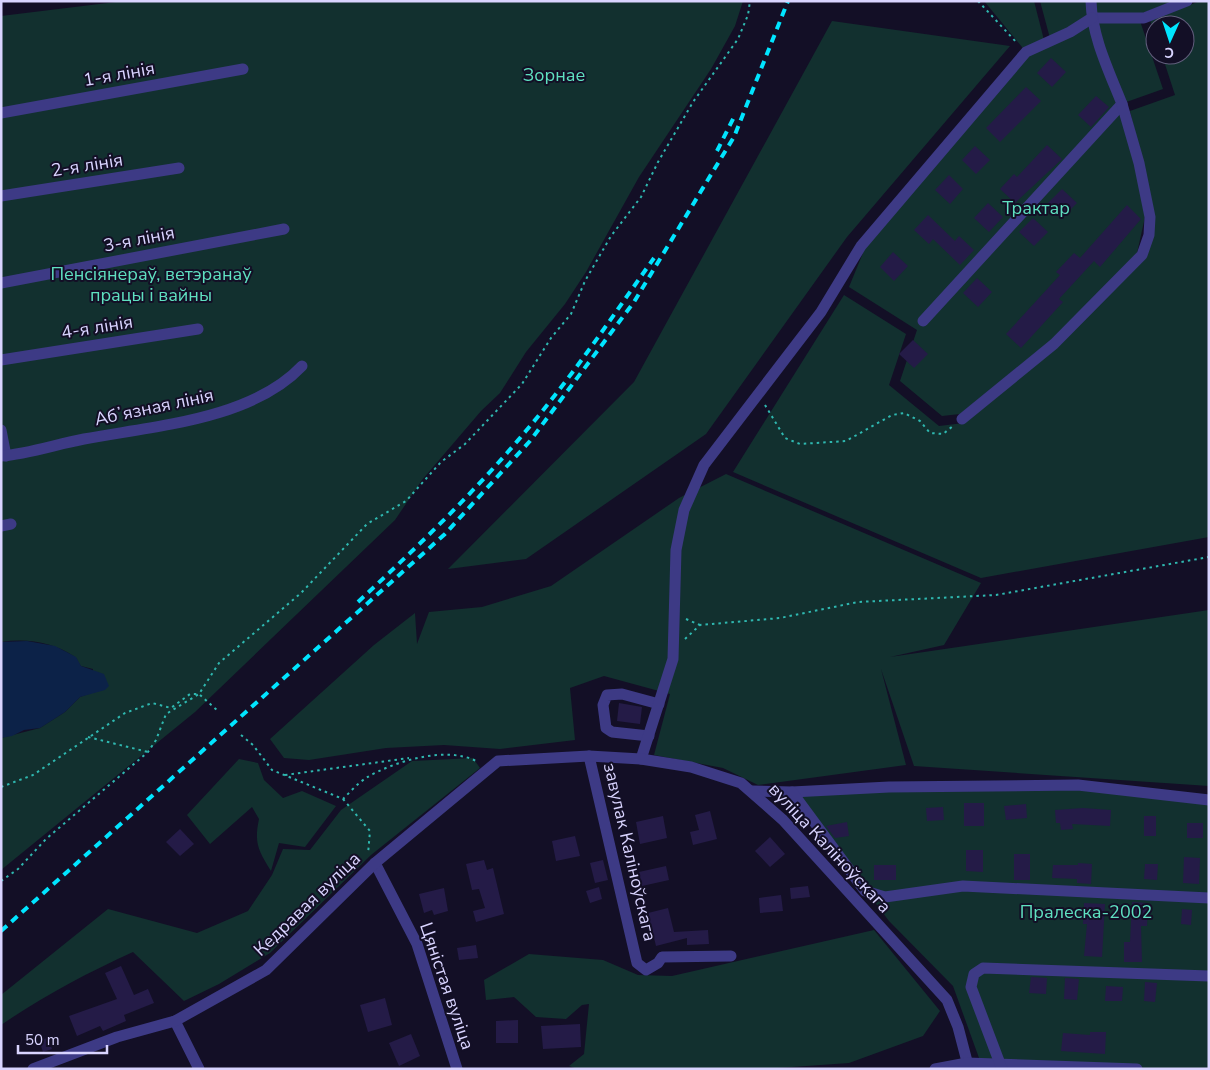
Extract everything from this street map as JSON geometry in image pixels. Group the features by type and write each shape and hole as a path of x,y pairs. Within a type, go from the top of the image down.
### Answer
{"street":[{"path":"962,419 1054,344 1142,255 1149,235 1150,217 1140,163 1122,104 1103,56 1092,18 1091,1"},
{"path":"641,759 673,659 676,550 684,510 704,465 821,312 861,246 1026,52 1070,32 1092,18 1144,18 1187,1"},
{"name":"1-я лінія","path":"1,113 243,69"},
{"path":"923,321 1122,104"},
{"name":"2-я лінія","path":"1,196 179,168"},
{"name":"3-я лінія","path":"1,283 284,229"},
{"name":"4-я лінія","path":"1,360 198,328"},
{"name":"Абʼязная лінія","path":"4,456 207,416 256,400 293,376 302,366"},
{"path":"1,430 4,456"},
{"path":"649,736 612,732 606,728 602,705 607,695 622,694 658,704"},
{"name":"вуліца Каліноўскага","path":"589,756 641,759 707,771 741,783 752,791 783,820 947,1000 958,1027 968,1066"},
{"name":"Кедравая вуліца","path":"34,1069 117,1037 175,1021 266,970 375,862 498,761 589,756"},
{"name":"завулак Каліноўскага","path":"589,756 637,963 646,970 658,963 662,957 731,956"},
{"path":"752,791 792,792 889,787 1078,785 1209,800"},
{"path":"792,792 865,891 884,897 963,886 1209,898"},
{"name":"Цяністая вуліца","path":"375,862 416,944 457,1069"},
{"path":"1002,1066 971,987 974,974 983,968 1209,976"},
{"path":"175,1021 199,1069"},
{"path":"935,1069 968,1066 1137,1069"}],"path":[{"path":"1,881 18,868 46,839 148,752 156,740 166,714 199,694 219,663 301,593 367,524 406,501 441,462 465,444 522,384 551,338 571,314 585,281 611,236 641,197 658,162 693,102 738,39 748,15 750,1"},
{"path":"978,1 1026,52"},
{"path":"756,396 764,404 785,438 800,444 846,441 892,415 904,413 920,421 930,433 936,434 943,434 962,419"},
{"path":"684,640 700,625 780,618 858,602 996,595 1209,557"},
{"path":"1,787 32,774 125,713 152,703 171,708 190,694 199,694 219,712"},
{"path":"241,735 253,745 272,770 343,799 370,830 368,855 375,862"},
{"path":"88,737 148,752"},
{"path":"284,775 412,757 470,758 489,769"},
{"path":"343,799 366,778 412,757"}],"green space":[{"path":"124,1 743,1 735,26 711,69 639,177 586,272 565,304 526,352 500,393 481,411 422,480 395,520 195,712 1,870 1,738 40,728 65,712 80,697 91,693 93,669 81,666 75,657 67,652 40,642 1,642 1,16"},
{"path":"984,1 1034,1 1045,44 1026,52"},
{"name":"Трактар","path":"1040,1 1173,1 1138,15 1145,36 1145,65 1155,65 1163,89 1118,105 1135,164 1145,217 1137,253 1051,340 960,414 942,416 900,381 917,330 849,287 865,248 1029,55 1051,42"},
{"path":"1200,1 1209,1 1209,537 981,578 733,472 844,295 906,334 889,385 939,426 964,423 1146,258 1155,217 1130,111 1175,95 1165,65 1195,65 1195,15 1163,15"},
{"path":"832,21 1010,46 847,237 706,434 526,559 448,569 634,382"},
{"path":"726,474 981,583 944,645 890,657 1209,610 1209,786 914,766 881,669 906,765 758,785 723,768 654,755 670,694 604,676 570,688 575,740 500,749 444,745 386,748 309,760 284,758 270,739 374,645 415,613 417,644 429,612 482,607 551,586 679,498"},
{"path":"473,758 480,768 371,855 270,953 219,984 184,1001 133,952 98,968 33,1004 1,1025 1,995 108,909 197,933 248,911 272,875 283,849 310,850 341,810 412,761"},
{"path":"239,759 258,763 264,780 283,798 302,791 336,806 305,847 279,843 271,871 258,846 259,819 252,807 210,844 187,815"},
{"name":"Пралеска-2002","path":"1078,785 1209,801 1209,1069 983,1069 953,986 889,921 792,792"},
{"path":"874,930 940,1011 923,1036 849,1063 778,1068 577,1069 569,1066 584,1054 589,1004 582,1005 566,1019 536,1017 514,997 486,1000 484,980 529,954 603,960 638,975 672,976"}],"water":[{"path":"27,641 55,646 76,657 81,666 104,674 109,686 105,690 80,697 65,712 40,728 24,730 12,736 1,738 1,642"}],"building":[{"path":"1051,58 1066,72 1052,87 1037,73"},
{"path":"1026,87 1041,101 1000,142 986,128"},
{"path":"1096,96 1109,107 1091,127 1078,115"},
{"path":"1047,145 1062,159 1015,203 1000,189 1014,174 1017,177"},
{"path":"975,146 990,160 976,174 962,160"},
{"path":"949,175 963,189 950,204 935,190"},
{"path":"1062,189 1077,203 1063,217 1048,203"},
{"path":"988,203 1003,217 989,232 974,218"},
{"path":"1127,205 1141,219 1100,267 1094,261 1059,299 1063,302 1021,348 1006,334 1060,275 1056,272 1074,253 1080,258"},
{"path":"928,215 955,241 959,236 974,250 960,265 933,239 929,244 914,230"},
{"path":"1033,218 1048,232 1034,246 1019,232"},
{"path":"893,252 908,266 894,281 880,267"},
{"path":"977,278 992,292 978,307 963,293"},
{"path":"913,340 928,354 914,368 899,354"},
{"path":"619,703 642,707 640,724 617,721"},
{"path":"964,803 984,803 984,826 964,826"},
{"path":"1026,804 1027,818 1006,820 1004,806"},
{"path":"943,807 944,820 927,821 926,808"},
{"path":"1083,808 1111,810 1110,826 1072,824 1073,829 1061,830 1060,823 1056,823 1055,810"},
{"path":"710,811 717,839 693,845 690,832 699,830 695,815"},
{"path":"663,816 667,838 640,844 636,822"},
{"path":"1144,816 1156,816 1156,836 1144,836"},
{"path":"847,822 849,836 835,838 826,826"},
{"path":"1187,823 1203,823 1203,838 1187,838"},
{"path":"180,829 194,844 180,856 166,842"},
{"path":"575,836 580,856 556,861 552,841"},
{"path":"770,837 785,854 770,867 755,851"},
{"path":"966,850 983,850 983,872 966,871"},
{"path":"1014,854 1030,854 1030,880 1014,880"},
{"path":"1184,857 1200,858 1199,884 1183,883"},
{"path":"484,860 487,870 493,868 504,914 476,922 473,911 485,908 479,889 472,890 466,864"},
{"path":"603,860 608,880 595,883 590,863"},
{"path":"1078,863 1092,864 1091,884 1077,883 1077,879 1052,878 1053,865 1078,865"},
{"path":"1145,864 1158,864 1157,880 1144,879"},
{"path":"874,865 896,865 896,880 874,880"},
{"path":"666,866 669,880 642,886 639,872"},
{"path":"808,886 810,897 791,899 790,888"},
{"path":"599,887 602,899 590,903 586,891"},
{"path":"444,888 448,911 434,915 432,910 424,913 419,894"},
{"path":"781,895 783,911 760,913 759,898"},
{"path":"1132,902 1148,903 1147,926 1141,926 1142,962 1124,962 1124,942 1130,942"},
{"path":"1084,903 1105,904 1102,957 1084,956 1087,924 1083,924"},
{"path":"668,908 674,932 708,930 709,944 687,945 687,938 656,946 648,913"},
{"path":"1182,909 1192,910 1191,925 1181,924"},
{"path":"476,945 478,958 459,960 457,948"},
{"path":"121,966 134,995 148,989 154,1003 124,1015 126,1021 103,1031 100,1026 77,1036 69,1016 117,999 105,973"},
{"path":"1031,977 1047,978 1046,994 1029,993"},
{"path":"1065,978 1079,979 1077,1000 1064,999"},
{"path":"1145,982 1157,983 1155,1002 1144,1001"},
{"path":"1106,986 1123,987 1122,1001 1105,1001"},
{"path":"385,998 392,1025 368,1032 360,1005"},
{"path":"518,1020 518,1043 496,1043 496,1021"},
{"path":"580,1024 581,1047 543,1049 541,1026"},
{"path":"1090,1032 1106,1032 1105,1054 1061,1051 1063,1033 1090,1035"},
{"path":"411,1034 420,1056 399,1066 389,1043"},
{"path":"48,1038 52,1049 43,1052 39,1040"}],"railway":[{"path":"1,931 445,534 530,441 634,302 734,137 788,1"},
{"path":"717,151 734,117"},
{"path":"358,602 444,520 506,455 575,368 654,258"}],"park label":[{"name":"Зорнае","path":"554,75"},
{"name":"Пенсіянераў, ветэранаў працы і вайны","path":"151,284"}]}
